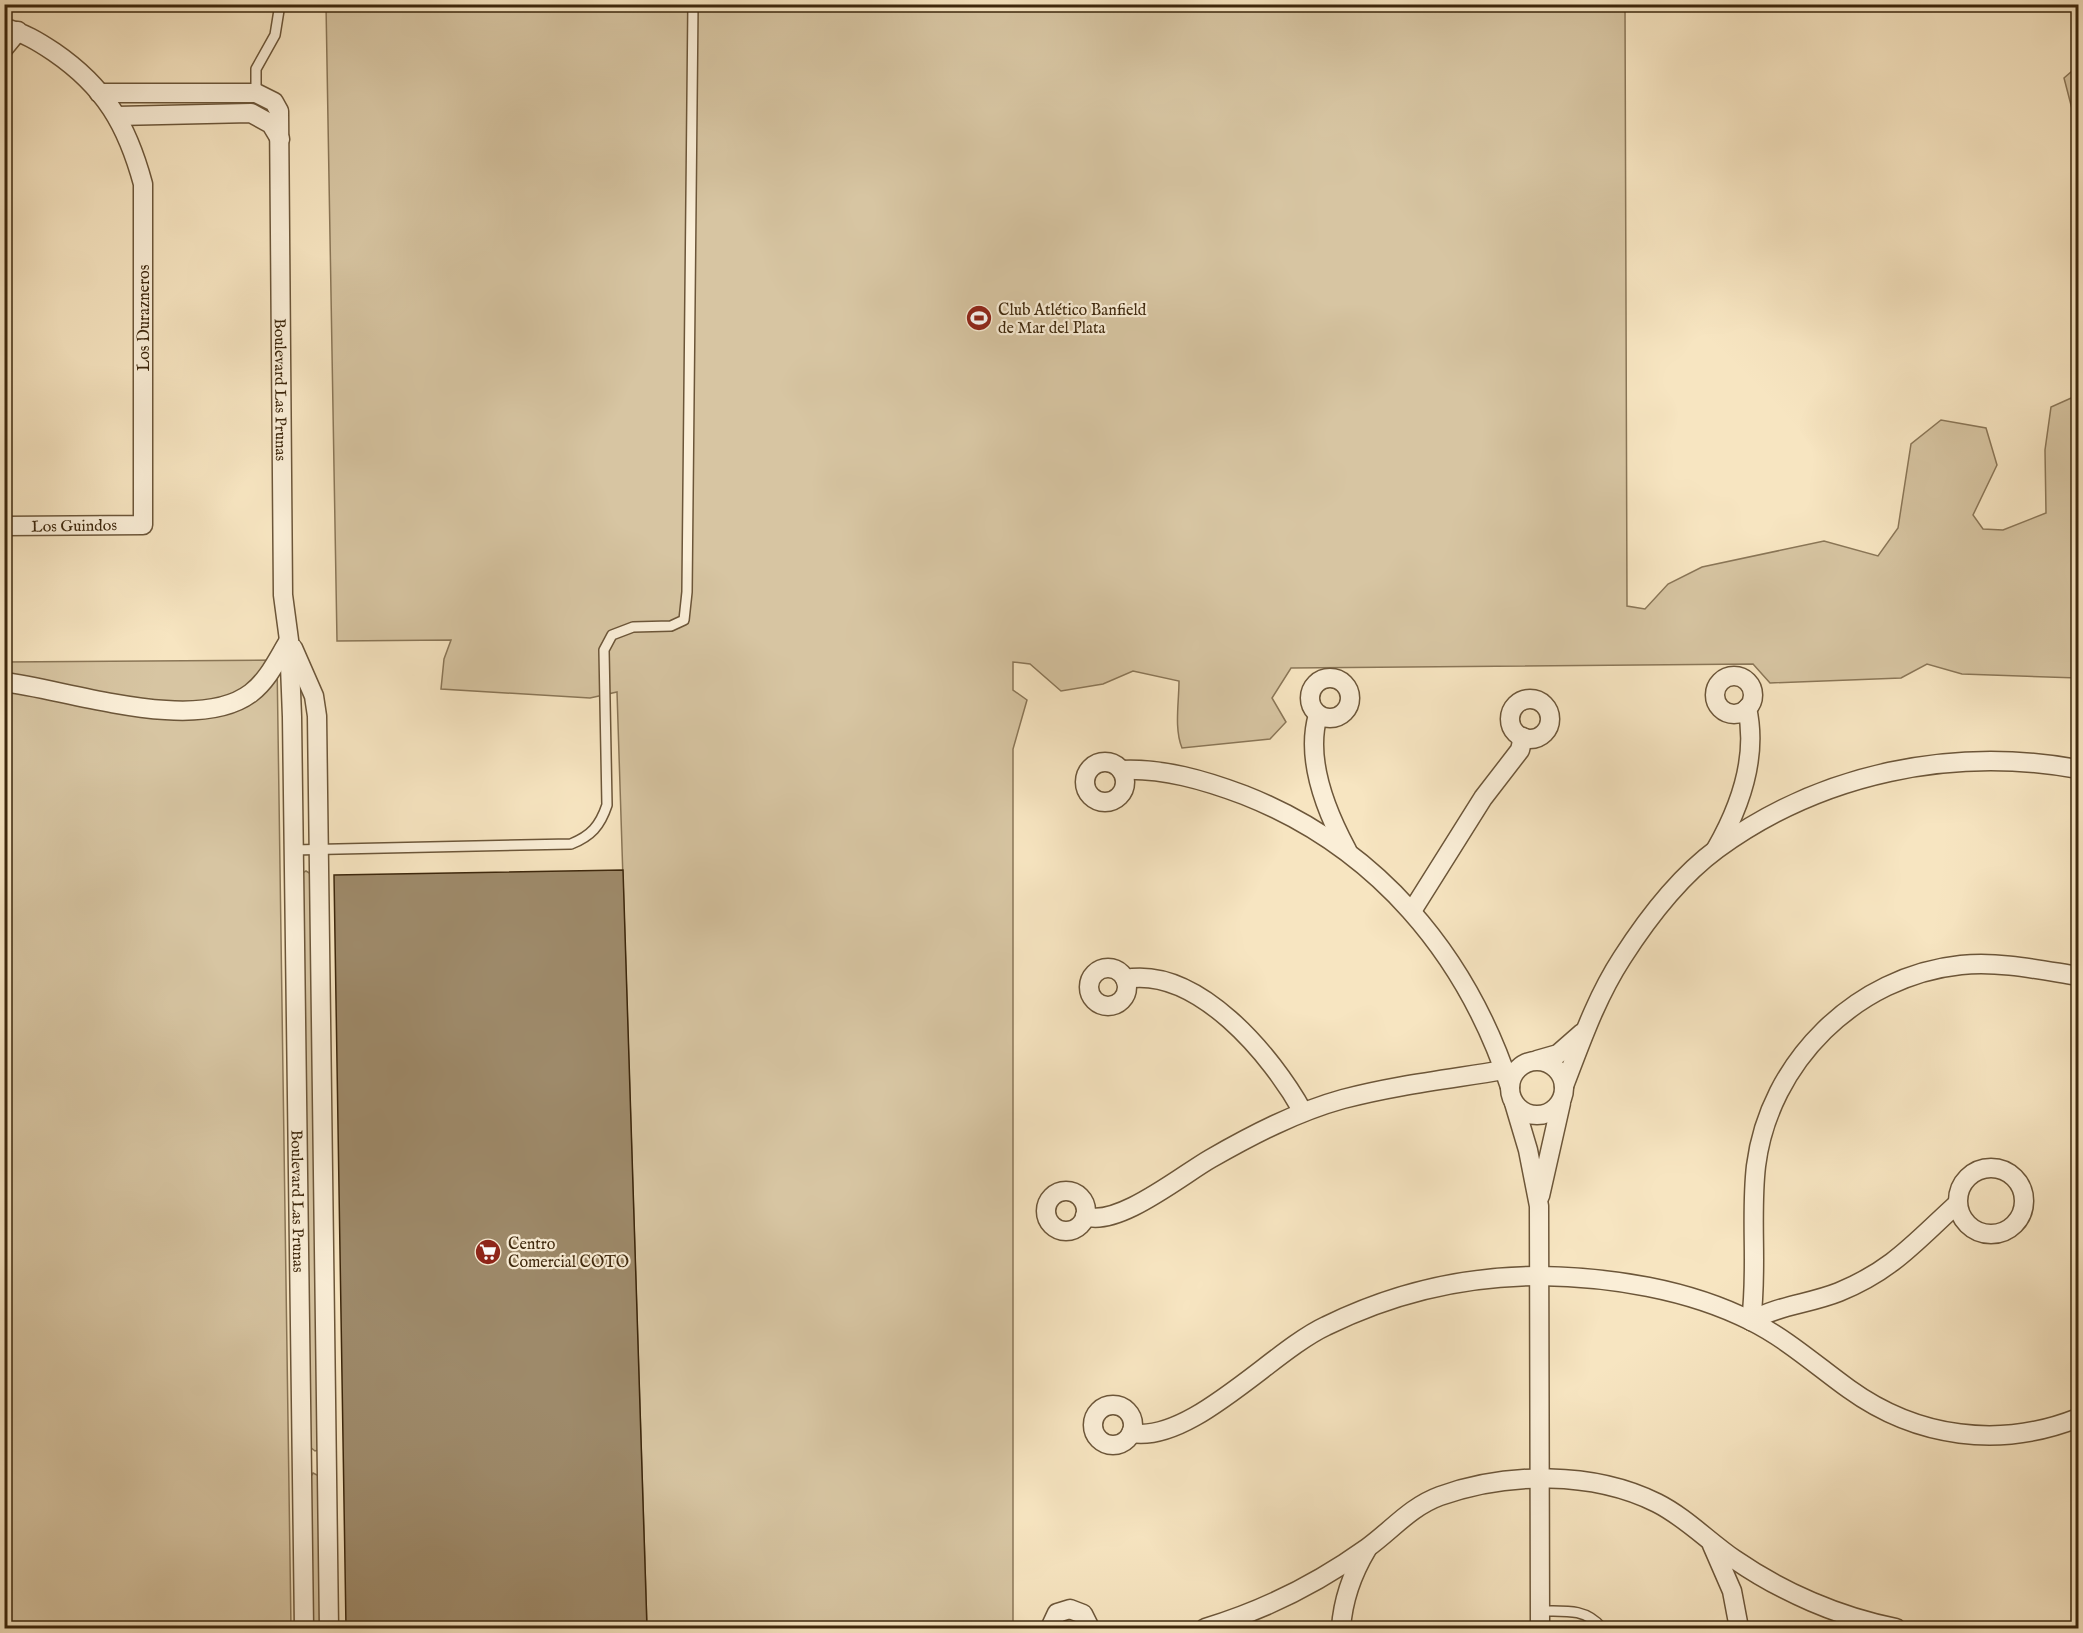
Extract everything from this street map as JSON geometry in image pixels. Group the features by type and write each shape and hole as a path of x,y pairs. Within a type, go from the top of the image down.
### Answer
{"street":[{"path":"4,48 11,29"},
{"name":"Los Durazneros","path":"11,29 81,71 117,116 135,152 143,184 143,525"},
{"path":"99,93 256,93"},
{"name":"Boulevard Las Prunas","path":"256,93 274,102 279,111 281,141 283,595 289,640 292,774 304,1629"},
{"path":"117,116 251,113 271,124 281,141"},
{"name":"Los Guindos","path":"4,526 143,525"},
{"path":"4,682 149,708 196,712 212,709 249,695 267,678 289,640"},
{"name":"Boulevard Las Prunas","path":"289,640 314,696 318,774 329,1629"},
{"path":"1715,851 1733,817 1748,766 1752,744 1747,708"},
{"path":"1318,715 1314,729 1314,744 1318,772 1331,819 1348,851"},
{"path":"1412,911 1483,798 1520,750 1523,737"},
{"path":"1540,1620 1539,1206 1554,1123 1587,1027 1604,988 1640,932 1661,905 1715,851 1769,818 1821,792 1893,771 1944,762 2034,762 2079,769"},
{"path":"1121,770 1161,772 1232,791 1307,824 1348,851 1412,911 1450,960 1495,1046 1528,1150 1539,1206"},
{"path":"1751,1321 1755,1294 1754,1196 1761,1140 1778,1091 1817,1036 1861,1001 1886,987 1937,970 1961,965 2009,965 2079,976"},
{"path":"1125,979 1138,977 1165,982 1228,1018 1276,1068 1303,1112"},
{"path":"1509,1087 1515,1071 1533,1061 1567,1048 1587,1027"},
{"path":"1495,1046 1505,1055 1545,1062 1558,1071 1563,1093 1550,1112 1535,1115 1527,1113 1509,1087"},
{"path":"1085,1215 1102,1218 1128,1208 1211,1159 1303,1112 1342,1100 1402,1085 1509,1087"},
{"path":"1751,1321 1773,1309 1835,1293 1882,1271 1902,1257 1957,1204"},
{"path":"1131,1433 1156,1433 1195,1416 1323,1327 1389,1299 1461,1282 1538,1276 1630,1284 1681,1296 1751,1321 1795,1348 1870,1403 1894,1415 1938,1431 2001,1436 2049,1428 2079,1418"},
{"path":"302,1462 327,1462"},
{"path":"1205,1629 1233,1620 1295,1592 1368,1548 1400,1519 1438,1497 1483,1485 1541,1480 1601,1484 1632,1492 1666,1508 1709,1541 1764,1578 1837,1612 1896,1629"},
{"path":"1709,1541 1732,1591 1739,1629"},
{"path":"1341,1629 1345,1597 1356,1567 1368,1548"},
{"path":"1050,1629 1057,1613 1070,1609 1083,1614 1090,1629"}],"lane":[{"path":"256,93 256,69 275,35 280,4"},
{"path":"293,850 571,844 596,830 603,820 607,805 604,650 612,635 633,627 671,626 684,620 687,592 693,4"},
{"path":"1540,1620 1579,1612 1589,1615 1602,1629"},
{"path":"202,1629 239,1628"}],"shaded area":[{"name":"Club Atlético Banfield de Mar del Plata","path":"326,5 1625,5 1627,606 1645,609 1668,584 1702,567 1824,541 1878,556 1898,528 1911,444 1941,420 1986,428 1997,465 1973,515 1983,529 2003,530 2046,513 2045,450 2051,407 2078,395 2078,678 1962,674 1927,664 1901,678 1770,683 1753,664 1291,668 1272,698 1286,722 1270,739 1182,748 1178,724 1179,681 1133,671 1103,684 1061,691 1030,664 1013,662 1013,690 1027,700 1013,749 1013,1628 647,1628 617,692 590,698 441,689 444,659 451,640 337,641"},
{"path":"2078,66 2078,132 2064,78"},
{"path":"277,660 291,1628 5,1628 4,662"},
{"path":"306,871 311,874 318,1450 315,1451 310,1447 303,873"},
{"path":"313,1473 319,1476 321,1628 312,1628 310,1478"}],"building":[{"name":"Centro Comercial COTO","path":"623,870 647,1628 346,1628 334,875"}],"place":[{"name":"Club Atlético Banfield de Mar del Plata","path":"979,318"},
{"name":"Centro Comercial COTO","path":"488,1252"}]}
